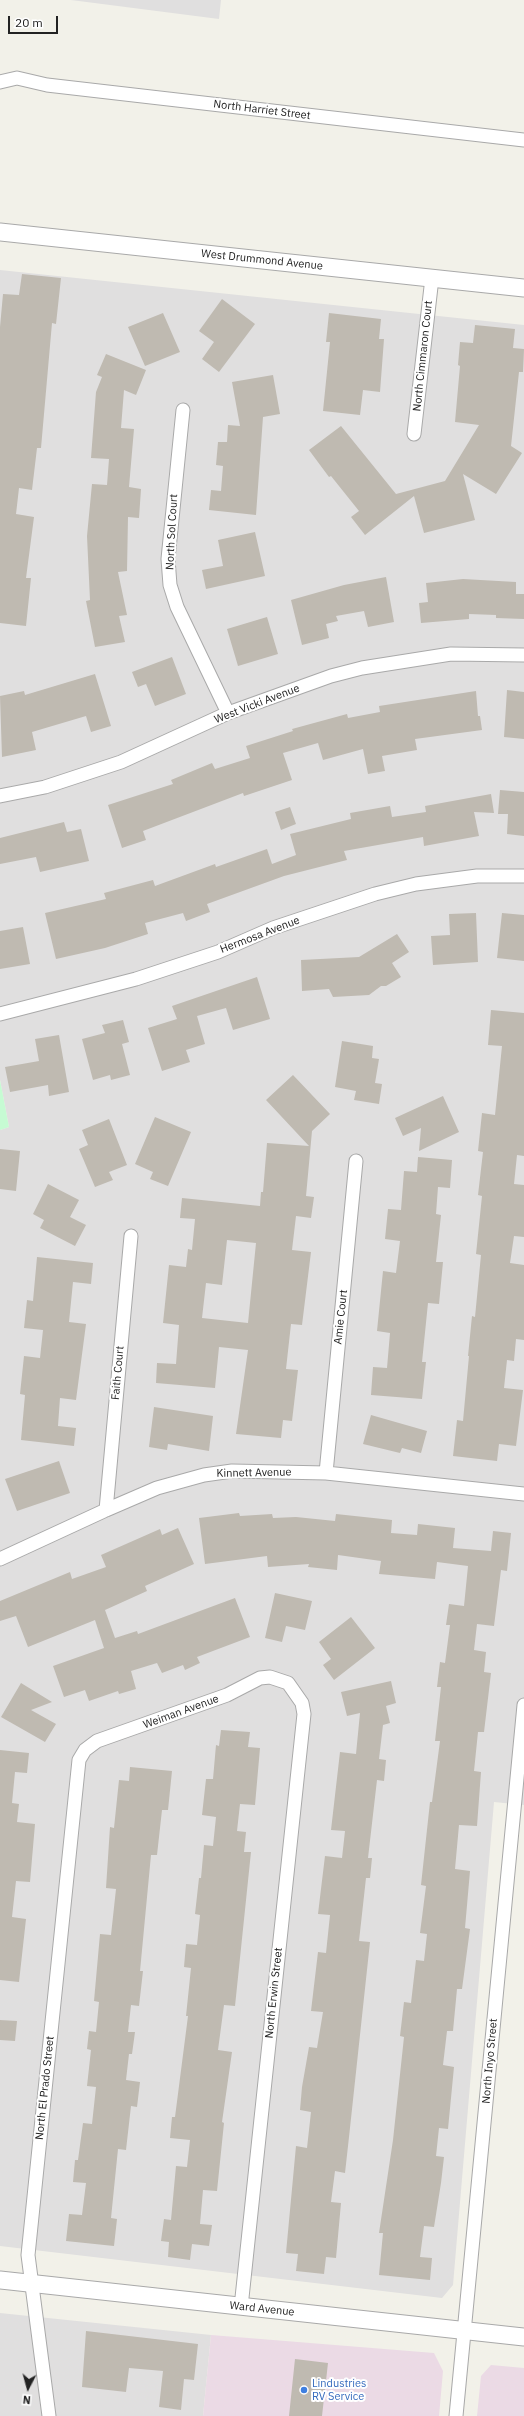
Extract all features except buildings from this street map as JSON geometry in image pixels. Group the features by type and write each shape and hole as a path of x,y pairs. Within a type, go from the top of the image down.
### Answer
{"street":[{"name":"North Harriet Street","path":"0,82 17,78 47,85 524,140"},
{"name":"West Drummond Avenue","path":"0,232 524,288"},
{"name":"North Cimmaron Court","path":"414,434 432,278"},
{"name":"North Sol Court","path":"183,410 168,559 170,585 177,607 228,713"},
{"name":"West Vicki Avenue","path":"0,796 45,786 121,762 228,713 331,676 362,668 451,654 524,655"},
{"name":"Hermosa Avenue","path":"0,1014 136,979 218,952 273,928 375,894 416,884 477,876 524,876"},
{"name":"Amie Court","path":"326,1473 356,1161"},
{"name":"Faith Court","path":"106,1510 131,1236"},
{"name":"Kinnett Avenue","path":"0,1559 157,1488 204,1475 232,1471 326,1473 524,1494"},
{"name":"Weiman Avenue","path":"79,1760 84,1750 96,1741 226,1695 260,1678 270,1676 288,1683"},
{"name":"North Erwin Street","path":"241,2307 304,1714 302,1703 288,1683"},
{"name":"North Inyo Street","path":"456,2416 518,1825 524,1705"},
{"name":"North El Prado Street","path":"49,2416 28,2255 79,1760"},
{"name":"Ward Avenue","path":"0,2280 524,2337"}],"shaded area":[{"path":"71,0 221,0 219,19"},
{"path":"0,270 524,325 524,1805 494,1802 453,2285 442,2298 0,2246 0,1130 9,1127 0,1080"},
{"path":"0,2313 211,2335 203,2416 0,2416"},
{"path":"211,2335 434,2353 443,2371 439,2416 203,2416"},
{"path":"491,2365 524,2368 524,2416 477,2416 481,2376"}],"green space":[{"path":"0,1080 9,1127 0,1130"}],"place":[{"name":"Lindustries RV Service","path":"304,2390"}]}
